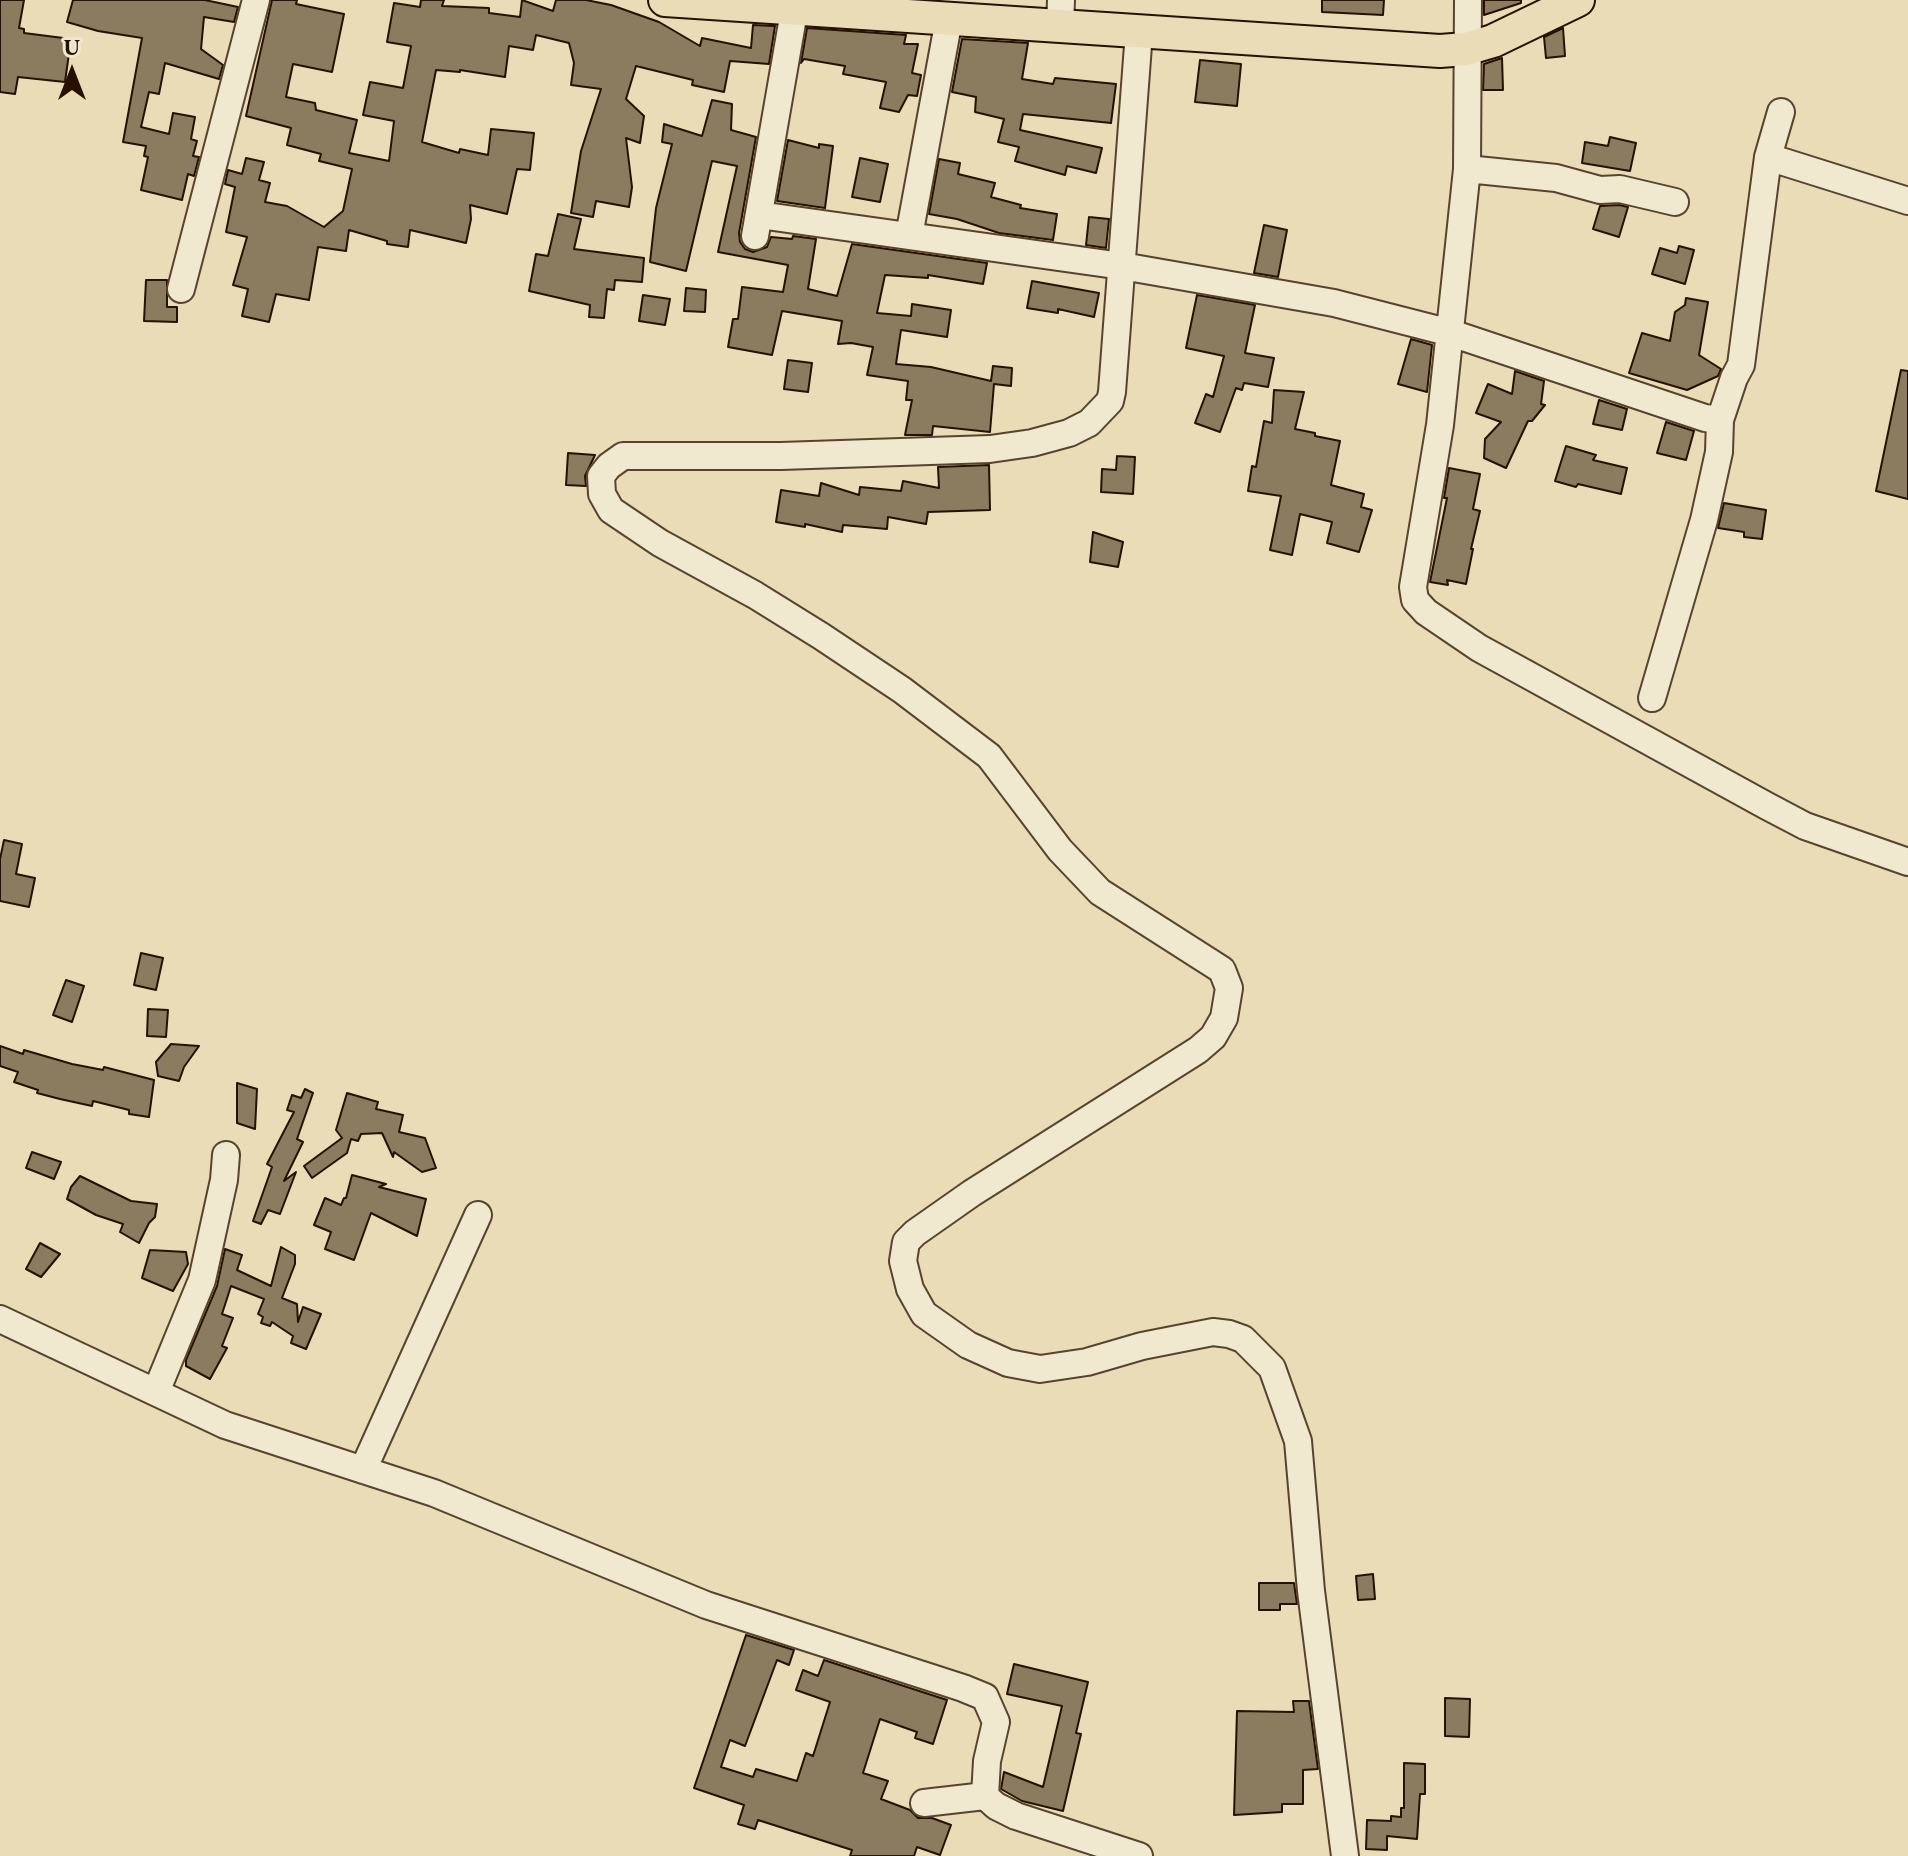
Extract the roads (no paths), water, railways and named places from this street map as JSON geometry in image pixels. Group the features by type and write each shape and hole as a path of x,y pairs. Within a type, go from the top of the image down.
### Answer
{"main road":[{"path":"665,0 796,4 949,19 1060,13 1139,32 1440,51 1466,49 1493,41 1578,0"}],"street":[{"path":"181,289 256,0"},
{"path":"1468,0 1467,169 1440,425 1413,595 1419,606 1479,648 1767,806 1805,826 1908,862"},
{"path":"796,4 757,226 909,236 1122,266 1334,303 1451,333 1705,418 1720,420"},
{"path":"909,236 949,19"},
{"path":"1139,32 1110,401 1089,423 1069,433 1032,443 990,449 781,456 623,456 601,476 602,494 611,510 648,535 821,636 902,690 989,756 1060,850 1100,892 1222,970 1229,988 1224,1018 1213,1037 1198,1050 949,1209 906,1242 903,1261 910,1289 924,1314 968,1345 1008,1363 1040,1369 1087,1362 1142,1346 1213,1332 1243,1339 1272,1368 1298,1441 1311,1591 1345,1856"},
{"path":"1652,698 1704,520 1719,452 1720,420 1741,365 1768,157 1781,112"},
{"path":"1768,157 1908,201"},
{"path":"1467,169 1556,178 1600,190 1620,189 1675,202"},
{"path":"156,1392 202,1280 224,1180 226,1155"},
{"path":"363,1470 478,1215"},
{"path":"0,1319 225,1425 434,1493 706,1605 985,1697 996,1722 987,1761 985,1796"},
{"path":"924,1803 985,1796 996,1806 1016,1816 1139,1856"}]}
